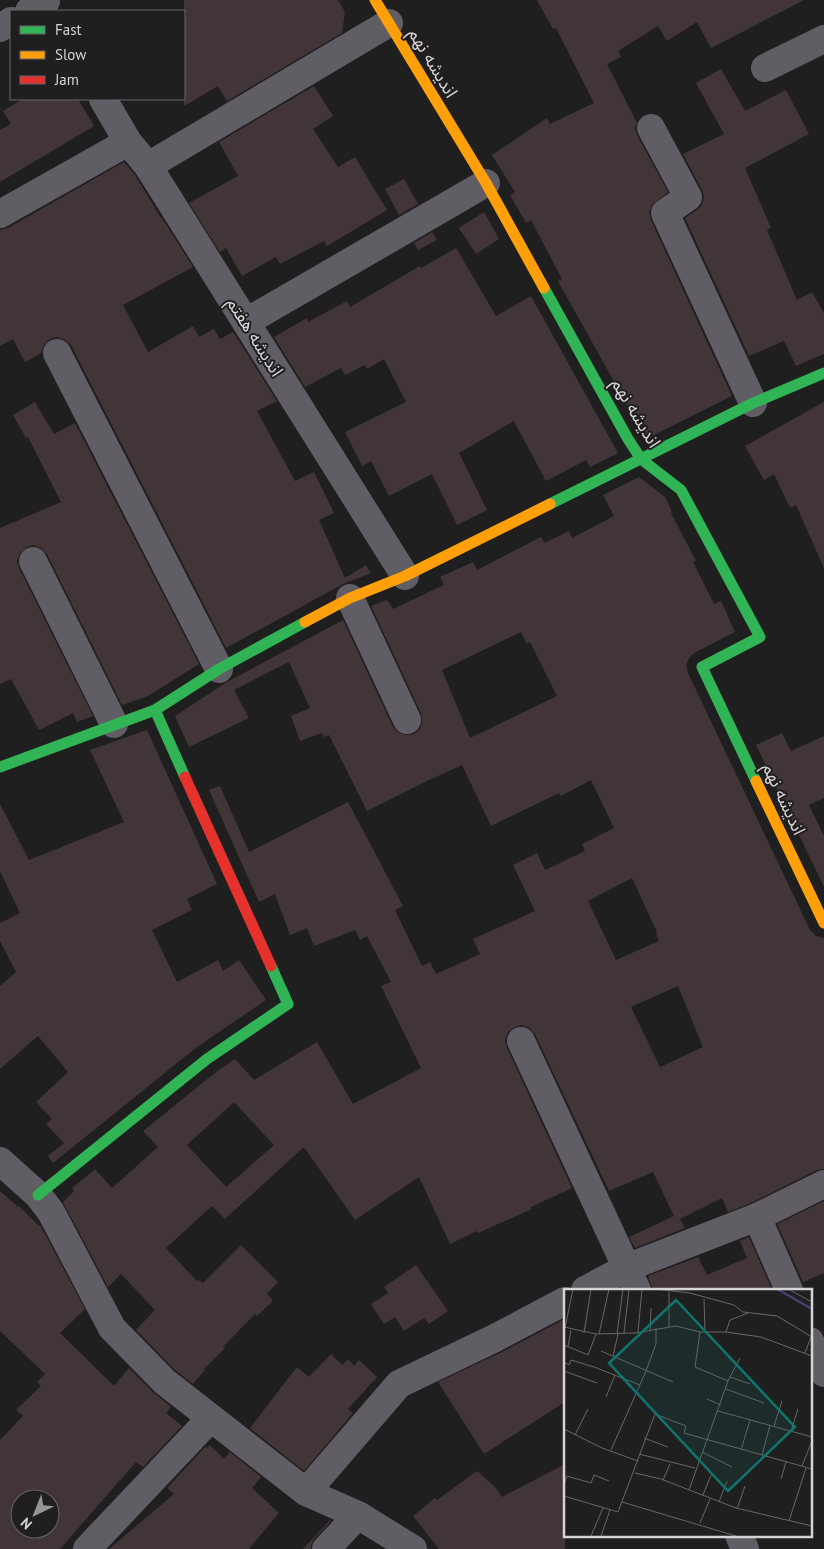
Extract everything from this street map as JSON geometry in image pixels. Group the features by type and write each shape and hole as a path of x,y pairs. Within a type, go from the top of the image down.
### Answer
{"street":[{"name":"اندیشه نهم","path":"375,0 486,183 628,439 641,459 681,490 760,637 702,666 824,923"},
{"path":"148,166 389,23"},
{"path":"765,68 824,39"},
{"name":"اندیشه هفتم","path":"104,100 128,142 148,166 405,576"},
{"path":"651,128 688,197 665,213 752,403"},
{"path":"0,214 128,142"},
{"path":"246,322 486,183"},
{"path":"57,353 219,669"},
{"path":"0,767 155,710 219,669 350,598 405,576 752,403 824,373"},
{"path":"33,561 114,724"},
{"path":"350,598 407,720"},
{"path":"38,1195 207,1059 288,1004 155,710"},
{"path":"521,1041 631,1279"},
{"path":"2,1167 38,1195 51,1212 112,1328 165,1382 306,1492 358,1514 413,1549"},
{"path":"589,1289 631,1279 824,1184"},
{"path":"758,1217 789,1289"},
{"path":"306,1492 400,1384 564,1301"},
{"path":"812,1346 824,1373"},
{"path":"87,1549 210,1419"},
{"path":"326,1549 358,1514"},
{"path":"739,1536 745,1549"}],"building":[{"path":"184,0 338,0 345,12 342,33 227,101 218,86 184,106"},
{"path":"537,0 804,0 711,48 697,22 667,41 658,26 618,51 621,57 607,64 637,123 635,128 637,135 668,192 652,205 649,212 651,220 732,396 646,439 558,281 562,279 531,220 526,223 510,195 515,192 492,155 547,118 550,124 594,103 556,28 553,29"},
{"path":"721,69 745,111 786,90 809,134 745,168 771,228 767,230 797,300 812,292 824,313 824,354 796,366 784,341 749,356 685,218 702,205 704,196 683,154 724,134 696,83"},
{"path":"314,86 333,116 313,129 338,167 355,157 387,210 327,246 324,241 280,264 276,257 242,276 226,248 220,252 189,203 238,176 219,142"},
{"path":"21,100 79,100 94,126 0,182 0,130 11,124 3,111"},
{"path":"124,162 135,175 193,267 123,305 148,352 193,326 199,337 214,329 220,339 233,332 277,401 257,411 295,481 314,472 334,513 319,520 345,578 366,565 371,573 343,584 226,648 71,345 57,337 50,339 44,345 41,353 25,362 13,339 0,346 0,230 8,228"},
{"path":"404,179 418,204 399,215 385,189"},
{"path":"484,212 499,239 476,254 459,228"},
{"path":"432,232 437,240 418,250 414,243"},
{"path":"456,248 496,316 531,296 618,453 590,467 586,460 546,481 514,421 459,453 487,510 457,525 432,474 389,496 371,461 362,466 345,432 406,402 384,359 367,369 365,365 345,375 341,368 305,387 274,337 307,318 308,322 347,301 350,307 420,266 421,268"},
{"path":"35,402 54,434 75,423 199,664 148,696 122,705 47,554 41,548 33,545 27,547 20,553 17,561 19,568 93,716 77,722 73,713 39,730 11,679 0,684 0,528 61,502 28,437 26,438 13,415"},
{"path":"824,402 824,568 796,505 790,508 774,474 764,480 745,446"},
{"path":"639,477 665,497 671,513 696,561 693,562 714,604 721,601 735,632 694,653 686,665 688,673 810,930 816,936 824,938 824,1169 817,1170 751,1203 728,1212 722,1198 680,1219 685,1228 635,1248 629,1237 674,1216 653,1172 609,1191 535,1034 530,1028 522,1025 515,1027 508,1032 505,1040 507,1048 572,1188 531,1207 532,1209 450,1244 419,1177 355,1220 304,1147 225,1219 212,1206 166,1248 197,1281 199,1280 203,1283 241,1245 278,1282 267,1294 273,1301 257,1316 255,1314 223,1347 225,1348 204,1369 193,1384 175,1370 136,1330 155,1310 121,1274 108,1287 63,1202 74,1191 72,1188 95,1169 112,1188 158,1147 143,1131 235,1059 254,1080 317,1042 353,1104 421,1068 381,986 391,982 367,936 360,940 355,930 314,946 307,928 290,935 275,894 259,902 209,790 220,786 249,852 348,802 403,906 395,910 422,966 430,962 436,974 480,954 473,939 535,911 513,865 537,853 545,870 585,851 582,844 614,828 591,780 561,796 559,793 491,826 462,765 367,811 329,735 324,737 322,733 300,741 291,716 310,708 289,662 234,690 249,718 189,747 175,716 227,682 343,620 393,727 405,735 414,734 420,729 422,722 421,713 371,606 387,600 393,609 444,585 440,577 473,562 477,570 541,537 544,543 569,531 572,538 614,516 603,495","holes":["521,632 527,644 530,642 557,696 470,738 442,670","632,878 657,932 659,941 616,960 588,901","678,986 703,1047 660,1067 631,1007","234,1102 274,1145 226,1187 187,1145"]},
{"path":"147,730 217,884 187,899 192,910 152,930 177,982 218,960 223,971 239,960 266,1000 197,1047 53,1163 48,1156 64,1143 46,1124 52,1119 36,1102 68,1072 38,1036 0,1069 0,986 16,972 0,941 0,923 20,913 0,871 0,804 29,860 124,822 90,750"},
{"path":"782,733 791,751 824,736 824,798 809,805 824,836 824,887 756,745"},
{"path":"0,1191 40,1225 85,1309 60,1333 114,1386 129,1368 171,1407 166,1413 182,1426 143,1467 136,1462 60,1549 0,1549 0,1440 23,1416 16,1410 41,1386 37,1382 45,1374 0,1331"},
{"path":"824,1201 824,1273 803,1282 777,1224"},
{"path":"749,1237 772,1289 653,1289 648,1276 698,1257 707,1275 747,1258 740,1241"},
{"path":"416,1265 448,1311 429,1324 424,1318 404,1331 395,1317 384,1324 371,1304 388,1293 384,1287"},
{"path":"564,1320 564,1403 484,1454 438,1382 500,1353"},
{"path":"331,1354 342,1365 348,1359 354,1366 359,1360 377,1377 348,1409 353,1413 304,1471 250,1428 297,1367 309,1377"},
{"path":"210,1445 224,1459 230,1452 261,1477 252,1488 279,1513 249,1549 109,1549 174,1494 167,1488 206,1446 207,1448"},
{"path":"564,1465 565,1549 439,1549 413,1516 435,1498 437,1500 477,1471 495,1487 502,1497"},
{"path":"330,1520 314,1539 311,1549 303,1549"}],"traffic: fast":[{"path":"544,288 641,459 681,490 760,637 702,667 756,781"},
{"path":"550,504 753,403 824,373"},
{"path":"0,767 155,710 219,669 305,622"},
{"path":"155,710 185,777"},
{"path":"38,1195 207,1059 288,1004 271,966"}],"traffic: slow":[{"path":"375,0 486,183 544,288"},
{"path":"305,622 350,598 405,576 550,504"},
{"path":"756,781 824,923"}],"traffic: jam":[{"path":"185,777 271,966"}]}
